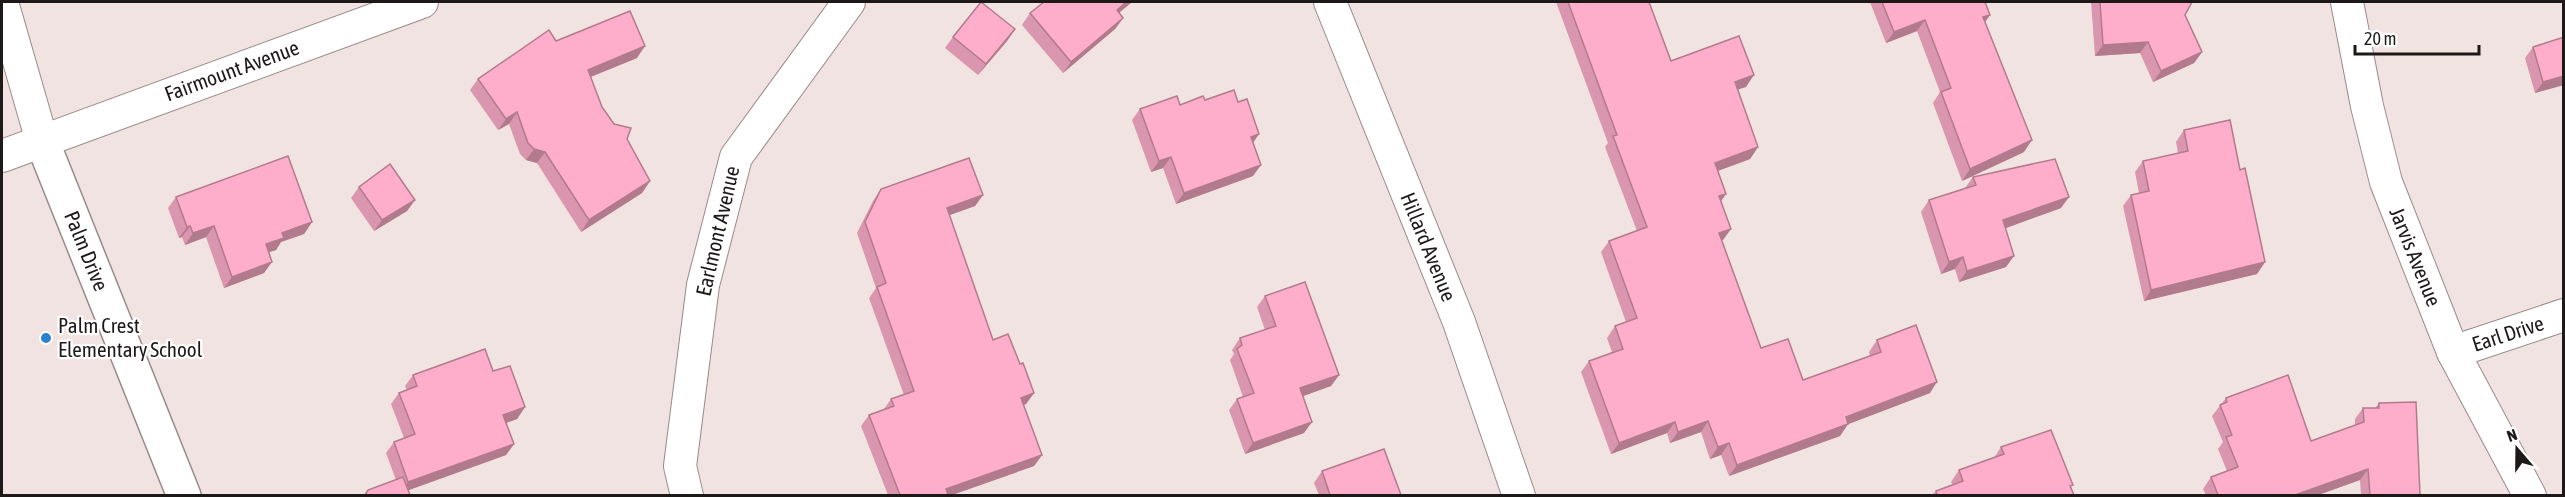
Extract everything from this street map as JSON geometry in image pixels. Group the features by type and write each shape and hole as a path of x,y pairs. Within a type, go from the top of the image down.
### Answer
{"street":[{"name":"Palm Drive","path":"2,2 42,141 184,495"},
{"name":"Fairmount Avenue","path":"2,156 422,2"},
{"name":"Earlmont Avenue","path":"687,495 680,466 703,285 736,157 849,2"},
{"name":"Hillard Avenue","path":"1330,2 1458,322 1519,495"},
{"name":"Jarvis Avenue","path":"2347,2 2367,106 2386,182 2453,352 2530,495"},
{"name":"Earl Drive","path":"2453,352 2564,315"}],"building":[{"path":"981,2 1015,29 986,64 953,37"},
{"path":"1044,2 1126,2 1117,10 1123,18 1071,62 1030,13"},
{"path":"1568,2 1649,2 1671,61 1739,36 1754,75 1735,82 1758,147 1715,163 1726,194 1719,196 1731,229 1719,233 1761,348 1788,339 1803,380 1881,352 1877,340 1916,325 1937,382 1846,417 1848,424 1737,465 1729,443 1718,447 1708,421 1678,432 1675,422 1619,443 1589,361 1623,349 1615,326 1637,318 1609,241 1647,227 1613,136 1617,135"},
{"path":"1882,2 1985,2 1990,15 1983,17 2032,140 1970,169 1941,92 1951,88 1925,20 1894,32"},
{"path":"2100,2 2192,2 2185,15 2202,52 2161,71 2148,42 2103,45"},
{"path":"630,11 645,46 588,70 602,107 614,124 631,128 627,139 650,181 589,220 545,152 534,149 528,143 517,112 506,119 478,79 549,30 556,41"},
{"path":"2564,37 2564,76 2543,82 2533,47"},
{"path":"1234,90 1238,102 1247,99 1259,134 1251,137 1261,165 1184,193 1171,157 1159,161 1140,109 1177,96 1180,105 1203,96 1205,100"},
{"path":"2230,120 2240,170 2245,168 2265,262 2151,290 2131,195 2149,191 2143,161 2188,151 2184,130"},
{"path":"288,156 312,222 282,233 284,238 266,244 272,262 232,277 214,226 193,233 190,226 187,227 176,197"},
{"path":"969,158 983,195 947,208 993,340 1008,334 1020,364 1023,363 1034,393 1021,398 1042,455 946,489 948,495 900,495 869,415 894,406 891,399 914,391 877,287 886,283 865,222 881,189"},
{"path":"2055,159 2069,197 2003,220 2014,256 1967,271 1963,257 1949,262 1929,200 1976,185 1973,177"},
{"path":"390,164 415,200 382,220 359,187"},
{"path":"1305,282 1339,375 1300,388 1312,422 1253,443 1237,399 1254,393 1237,349 1242,345 1240,338 1276,326 1265,296"},
{"path":"485,349 493,371 510,366 525,407 503,415 514,444 408,482 394,442 415,434 399,393 417,386 413,375"},
{"path":"2288,375 2311,441 2364,422 2363,408 2379,408 2379,403 2416,402 2420,495 2370,495 2368,469 2295,495 2218,495 2211,477 2238,467 2226,437 2232,435 2220,405 2227,402 2226,398"},
{"path":"2051,430 2073,485 2070,486 2074,495 1937,495 1936,491 1963,481 1959,470 2004,454 2001,447"},
{"path":"1384,449 1401,495 1330,495 1322,471"},
{"path":"403,477 410,495 365,495 368,490"}],"place":[{"name":"Palm Crest Elementary School","path":"46,338"}]}
